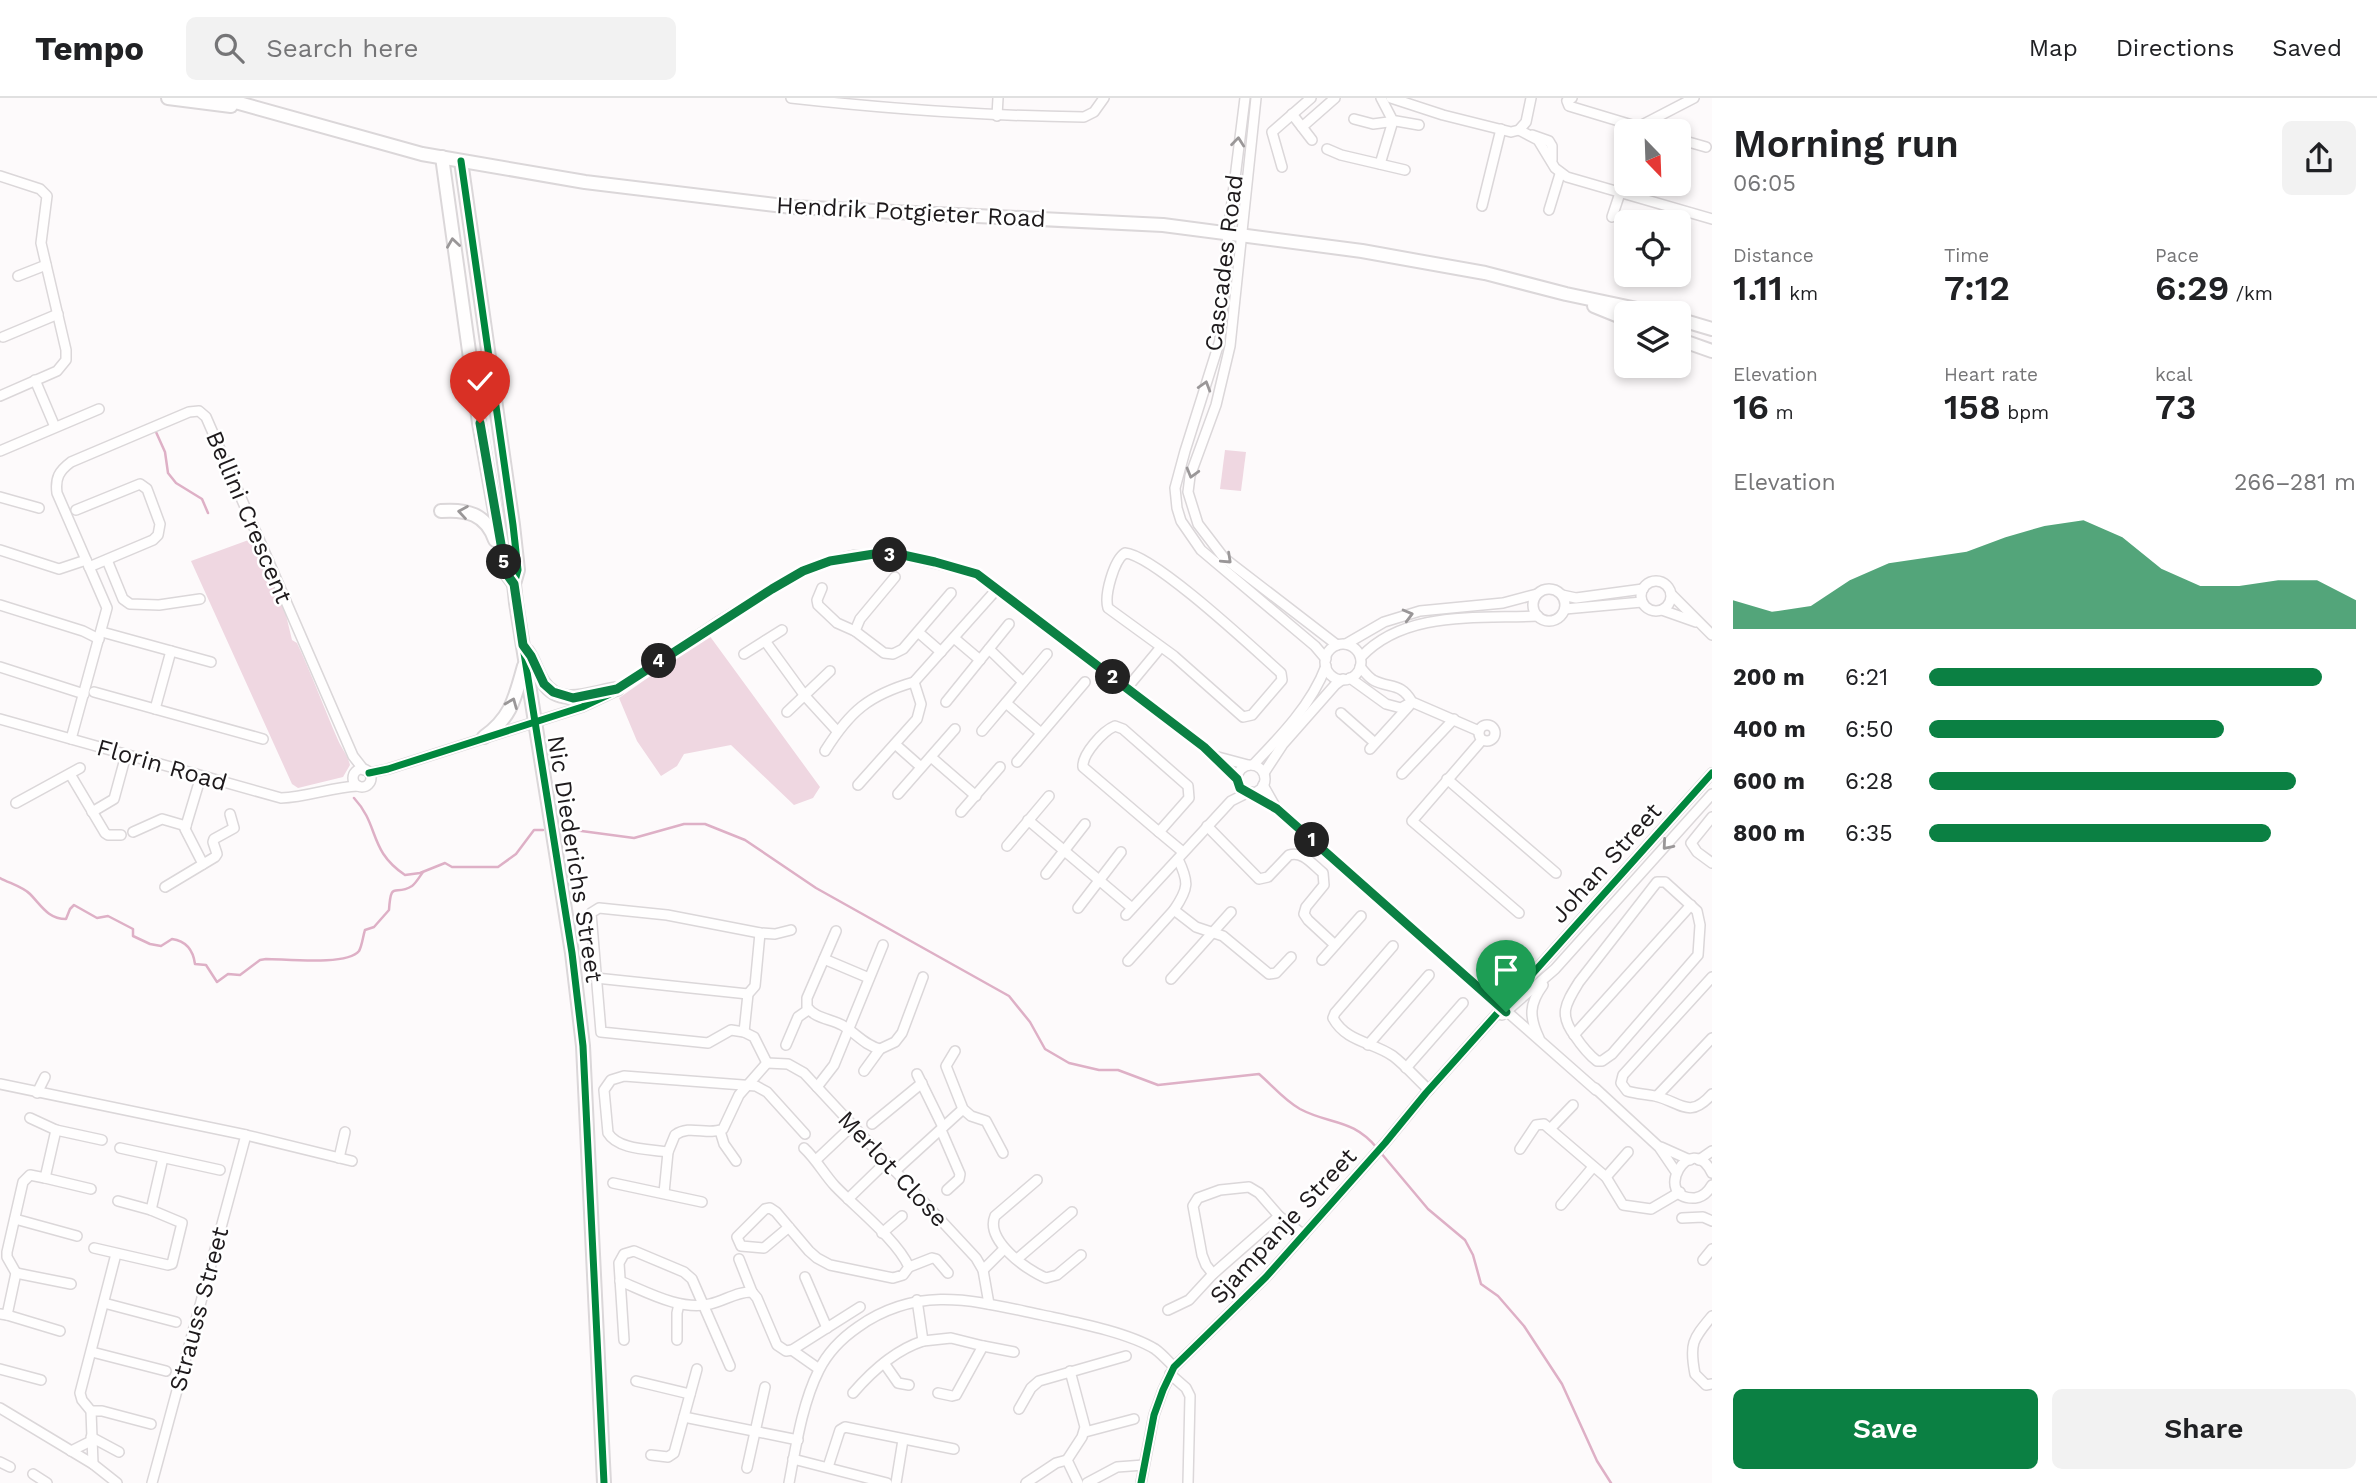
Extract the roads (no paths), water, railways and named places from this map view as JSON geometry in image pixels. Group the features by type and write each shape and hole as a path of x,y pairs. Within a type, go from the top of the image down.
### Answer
{"street":[{"name":"Hendrik Potgieter Road","path":"168,98 259,110"},
{"name":"Hendrik Potgieter Road","path":"221,98 384,144 461,162 585,182 792,207 1151,224 1362,251 1485,273 1614,304"},
{"path":"791,98 880,103 998,116 1084,117 1094,112 1104,98"},
{"path":"998,98 998,116"},
{"name":"Cascades Road","path":"1245,98 1230,346 1216,405 1188,492 1200,528 1224,558 1341,645"},
{"name":"Cascades Road","path":"1256,98 1220,340 1175,488 1177,508 1181,521 1200,550 1315,646 1326,663"},
{"path":"1282,167 1272,132 1311,98"},
{"path":"1302,127 1335,98"},
{"path":"1380,164 1393,121 1381,98"},
{"path":"1391,98 1443,115 1511,132 1522,126 1531,98"},
{"path":"1572,98 1567,101 1569,106 1614,120"},
{"path":"1653,119 1694,98"},
{"path":"1292,114 1312,141"},
{"path":"1353,119 1376,125 1393,121 1419,125"},
{"path":"1522,126 1542,144 1560,174 1614,191"},
{"path":"1482,206 1501,129"},
{"path":"1691,143 1706,147"},
{"path":"1327,149 1341,155 1405,170"},
{"name":"Nic Diederichs Street","path":"442,157 480,423 506,573 514,584"},
{"name":"Nic Diederichs Street","path":"461,162 516,548 518,570 514,584 572,953 583,1046 604,1483"},
{"path":"1549,210 1560,174"},
{"path":"0,176 40,189 47,196 41,243 66,360 57,371 0,396"},
{"path":"1612,217 1619,196"},
{"path":"1631,196 1681,210"},
{"path":"1691,213 1712,219"},
{"path":"18,276 46,265"},
{"name":"Hendrik Potgieter Road","path":"1566,294 1614,314"},
{"path":"4,337 58,314"},
{"path":"1691,323 1712,329"},
{"path":"1691,344 1712,352"},
{"path":"488,355 488,401 500,487 499,498 494,501"},
{"path":"36,380 55,427"},
{"path":"0,451 99,409"},
{"name":"Bellini Crescent","path":"71,739 107,608 57,493 55,481 61,469 71,462 189,412 203,413 353,756 368,774"},
{"path":"0,550 60,569 107,560 153,540 161,527 147,489 143,485 137,484 76,510"},
{"path":"0,497 38,508"},
{"path":"441,511 463,511 482,518 493,534 504,563"},
{"path":"1125,553 1137,557 1176,582 1281,673 1282,680 1252,715 1245,719 1161,647 1111,612 1106,604 1119,558 1125,553"},
{"path":"368,774 582,707 617,689 772,589 803,571 830,561 874,554 903,555 977,574 1213,755 1237,781 1240,788 1277,809 1596,1090"},
{"path":"107,560 124,599 130,604 159,605 200,599"},
{"path":"855,631 860,619 895,578"},
{"path":"1231,801 1240,770 1250,765 1308,701 1320,682 1329,651 1384,622 1420,611 1503,603 1550,589 1576,598 1643,589 1650,582 1659,581 1667,586 1671,594 1712,635"},
{"path":"822,588 817,600 818,605 837,623 855,631 888,654 903,649 951,593"},
{"path":"825,751 837,731 866,702 892,689 915,682 997,589"},
{"path":"1642,602 1643,589"},
{"path":"1537,594 1534,608 1538,616"},
{"path":"1662,610 1669,604 1671,594"},
{"path":"1277,809 1263,785 1264,773 1290,736 1335,685 1346,679 1375,642 1413,625 1430,622 1538,616 1551,621 1560,617 1565,609 1562,595"},
{"path":"1565,609 1642,602 1653,611 1662,610 1697,622"},
{"path":"0,605 83,631 211,662"},
{"path":"946,702 1009,624"},
{"path":"744,654 782,630"},
{"path":"918,632 941,652"},
{"path":"954,638 980,660"},
{"path":"765,641 805,696 837,731"},
{"path":"523,645 544,684 553,692 573,698 617,689"},
{"path":"1341,645 1356,649 1371,680 1399,688 1407,693 1412,702 1454,719 1480,736 1412,821 1519,913"},
{"path":"1127,688 1161,647"},
{"path":"989,649 1023,682"},
{"path":"155,709 171,651"},
{"path":"982,731 1047,654"},
{"path":"484,737 494,730 510,711 525,661"},
{"path":"1326,663 1331,675 1346,679 1386,704 1401,708 1412,702"},
{"path":"0,667 84,694"},
{"path":"787,712 831,671"},
{"path":"858,785 917,719 921,704 915,682"},
{"path":"1017,762 1085,682"},
{"path":"94,692 262,739"},
{"path":"1341,713 1373,746 1412,702"},
{"path":"1006,703 1041,733"},
{"name":"Florin Road","path":"0,719 281,798 308,796 325,790 354,775 358,770 368,774 364,787 325,790"},
{"path":"1402,774 1454,719"},
{"path":"1128,961 1174,910 1183,897 1187,878 1181,855 1159,832 1083,768 1084,758 1115,726 1122,729 1188,786 1189,797 1159,832"},
{"path":"898,793 955,729"},
{"path":"894,744 921,767"},
{"path":"92,812 114,799 126,755"},
{"path":"1213,755 1250,765 1264,773"},
{"name":"Bellini Crescent","path":"353,756 354,775"},
{"path":"931,757 975,796"},
{"path":"961,812 1000,767"},
{"path":"16,803 80,768"},
{"name":"Johan Street","path":"1503,1010 1712,773"},
{"path":"70,774 106,834 121,835"},
{"path":"354,775 354,782 358,786"},
{"path":"201,776 186,826 187,834 203,864"},
{"path":"1447,779 1556,873"},
{"path":"1028,820 1099,878 1129,911 1231,801 1258,790 1263,785"},
{"name":"Johan Street","path":"1539,1038 1531,1017 1531,1007 1540,989 1712,794"},
{"path":"1007,846 1049,796"},
{"path":"165,887 217,855 214,839 234,828 230,814"},
{"path":"1712,817 1691,843 1697,852 1712,863"},
{"path":"133,832 162,819 186,826"},
{"path":"1046,874 1085,824"},
{"path":"1207,826 1259,879 1268,877 1289,855 1298,853 1306,857 1323,873 1325,881 1304,914 1335,945"},
{"path":"1078,908 1121,852"},
{"path":"1657,882 1665,882 1691,905 1699,917 1704,942 1696,958 1607,1057 1597,1061 1564,1022 1570,996 1657,882"},
{"path":"1574,1035 1691,905"},
{"path":"664,1194 668,1152 675,1135 679,1131 690,1129 720,1131 726,1125 736,1101 767,1063 754,1037 744,1032 731,1030 708,1044 603,1034 600,1030 591,913 595,909 667,915 760,933 775,934 791,930"},
{"path":"1174,910 1196,927 1223,936 1269,974 1276,973 1291,957"},
{"path":"1171,979 1231,912"},
{"path":"1322,960 1361,916"},
{"path":"808,1010 807,998 836,930"},
{"path":"1414,930 1422,933 1481,985 1503,1010 1539,1038 1659,1146 1675,1175 1680,1192 1693,1198 1708,1197 1712,1185"},
{"path":"744,1032 748,994 755,986 760,933"},
{"path":"817,1087 829,1074 883,945"},
{"path":"1392,946 1333,1016 1345,1032 1392,1056 1429,1090"},
{"path":"824,959 869,978"},
{"name":"Johan Street","path":"1503,1010 1555,969"},
{"path":"1368,1045 1429,975"},
{"path":"864,1071 880,1049 895,1042 902,1033 923,977"},
{"path":"1712,977 1621,1079 1622,1088 1627,1091 1657,1097 1686,1108 1699,1106 1712,1094"},
{"path":"596,978 748,994"},
{"name":"Johan Street","path":"1481,985 1506,993 1529,979"},
{"path":"1406,1069 1463,1003"},
{"path":"808,1010 849,1030 866,1044 880,1049"},
{"path":"786,1045 798,1017 808,1010"},
{"name":"Sjampanje Street","path":"1141,1483 1154,1415 1172,1371 1266,1277 1429,1090 1503,1010"},
{"path":"1657,1097 1712,1038"},
{"path":"955,1051 946,1066 963,1109 971,1116 986,1121 1003,1153"},
{"name":"Merlot Close","path":"767,1063 788,1064 804,1073 976,1258 983,1270 989,1304"},
{"path":"668,1152 624,1144 610,1138 604,1090 611,1080 624,1076 762,1088 805,1134"},
{"path":"37,1093 45,1077"},
{"path":"873,1124 920,1078 960,1174 959,1179 947,1190"},
{"path":"0,1084 246,1135 352,1161"},
{"path":"1550,1129 1573,1105"},
{"path":"895,1171 963,1109"},
{"path":"30,1118 56,1130 102,1140"},
{"path":"1520,1149 1536,1125 1544,1124 1606,1177 1623,1205 1646,1210 1680,1192"},
{"path":"817,1160 853,1125"},
{"path":"46,1178 56,1130"},
{"path":"720,1131 724,1144 736,1161"},
{"path":"339,1158 345,1132"},
{"name":"Strauss Street","path":"152,1483 246,1135"},
{"path":"1659,1146 1708,1166 1712,1171"},
{"path":"120,1148 220,1170"},
{"path":"804,1148 817,1160 832,1183 883,1233 909,1267"},
{"path":"1662,1201 1680,1165 1712,1150"},
{"path":"1606,1177 1628,1152"},
{"path":"151,1210 163,1158"},
{"path":"848,1199 887,1162"},
{"path":"1561,1205 1594,1167"},
{"path":"60,1331 4,1315 16,1273 7,1257 15,1219 26,1177 36,1175 91,1189"},
{"path":"1037,1180 995,1216 994,1228 1004,1249 1040,1275 1051,1278 1081,1255"},
{"path":"614,1183 702,1202"},
{"path":"1213,1274 1202,1255 1193,1206 1195,1200 1220,1189 1249,1186 1259,1193 1279,1216 1304,1235"},
{"path":"94,1248 172,1264 182,1223 151,1210 118,1201"},
{"path":"789,1227 764,1248 741,1246 737,1240 765,1209 770,1208 789,1227 817,1258 830,1265 892,1278 903,1275 909,1267 932,1258 948,1273"},
{"path":"1017,1259 1072,1212"},
{"path":"883,1233 902,1216"},
{"path":"1168,1310 1189,1300 1213,1274 1279,1216"},
{"path":"1682,1218 1703,1217 1712,1221"},
{"path":"15,1219 77,1236"},
{"path":"983,1270 1004,1249"},
{"path":"1703,1260 1712,1249"},
{"path":"624,1340 620,1258 634,1251 688,1275 730,1366"},
{"path":"93,1464 91,1411 82,1401 80,1393 116,1254"},
{"path":"738,1259 777,1345 783,1350 792,1350 860,1307"},
{"path":"16,1273 71,1284"},
{"path":"805,1277 827,1328"},
{"path":"620,1281 679,1304 704,1305 752,1292"},
{"path":"789,1483 809,1393 819,1368 838,1344 882,1312 917,1300 951,1298 1069,1320 1124,1336 1154,1349 1190,1395 1188,1483"},
{"path":"917,1300 923,1341"},
{"path":"104,1303 176,1322"},
{"path":"677,1340 679,1304"},
{"path":"1712,1316 1694,1337 1692,1347 1695,1374 1706,1385 1712,1384"},
{"path":"853,1393 884,1363 923,1341 951,1338 1014,1352"},
{"path":"939,1393 956,1395 983,1346"},
{"path":"792,1350 819,1368"},
{"path":"92,1352 166,1371"},
{"path":"1019,1409 1034,1384 1045,1378 1126,1356"},
{"path":"884,1363 898,1382 909,1385"},
{"path":"0,1369 41,1380"},
{"path":"651,1455 667,1457 674,1453 697,1369"},
{"path":"1026,1483 1056,1463 1067,1460 1085,1432 1070,1371"},
{"path":"636,1381 690,1394"},
{"path":"747,1468 765,1387"},
{"path":"0,1408 93,1464 114,1482"},
{"path":"91,1411 102,1411 152,1424"},
{"path":"684,1417 798,1440"},
{"path":"1085,1432 1134,1419"},
{"path":"828,1467 843,1428 954,1449"},
{"path":"71,1451 91,1439"},
{"path":"91,1439 118,1452"},
{"path":"896,1483 903,1440"},
{"path":"793,1460 887,1483"},
{"path":"1067,1460 1078,1483"},
{"path":"0,1462 10,1467"},
{"path":"1087,1483 1117,1467 1129,1464 1144,1465"},
{"path":"33,1474 47,1483"}],"waterway":[{"path":"156,432 165,452 168,473 176,483 202,499 208,513"},
{"path":"354,798 368,818 379,847 393,866 405,875 420,873 445,863 452,867 498,867 516,854 534,830 543,830"},
{"path":"559,828 634,838 684,824 705,824 745,840 816,888 1009,996 1030,1022 1045,1049 1069,1063 1099,1070 1118,1070 1158,1085 1259,1074 1300,1109 1350,1127 1368,1138 1377,1148"},
{"path":"0,878 27,892 54,917 66,919 74,905 97,918 108,916 133,929 133,936 150,944 161,946 172,939 181,942 191,950 195,964 206,965 217,982 228,974 240,975 260,960 329,960 352,956 359,951 365,930 374,927 389,910 393,892 412,886 423,872"},
{"path":"1381,1153 1428,1209 1465,1240 1473,1255 1481,1284 1498,1296 1524,1326 1562,1384 1597,1461 1611,1483"}]}
